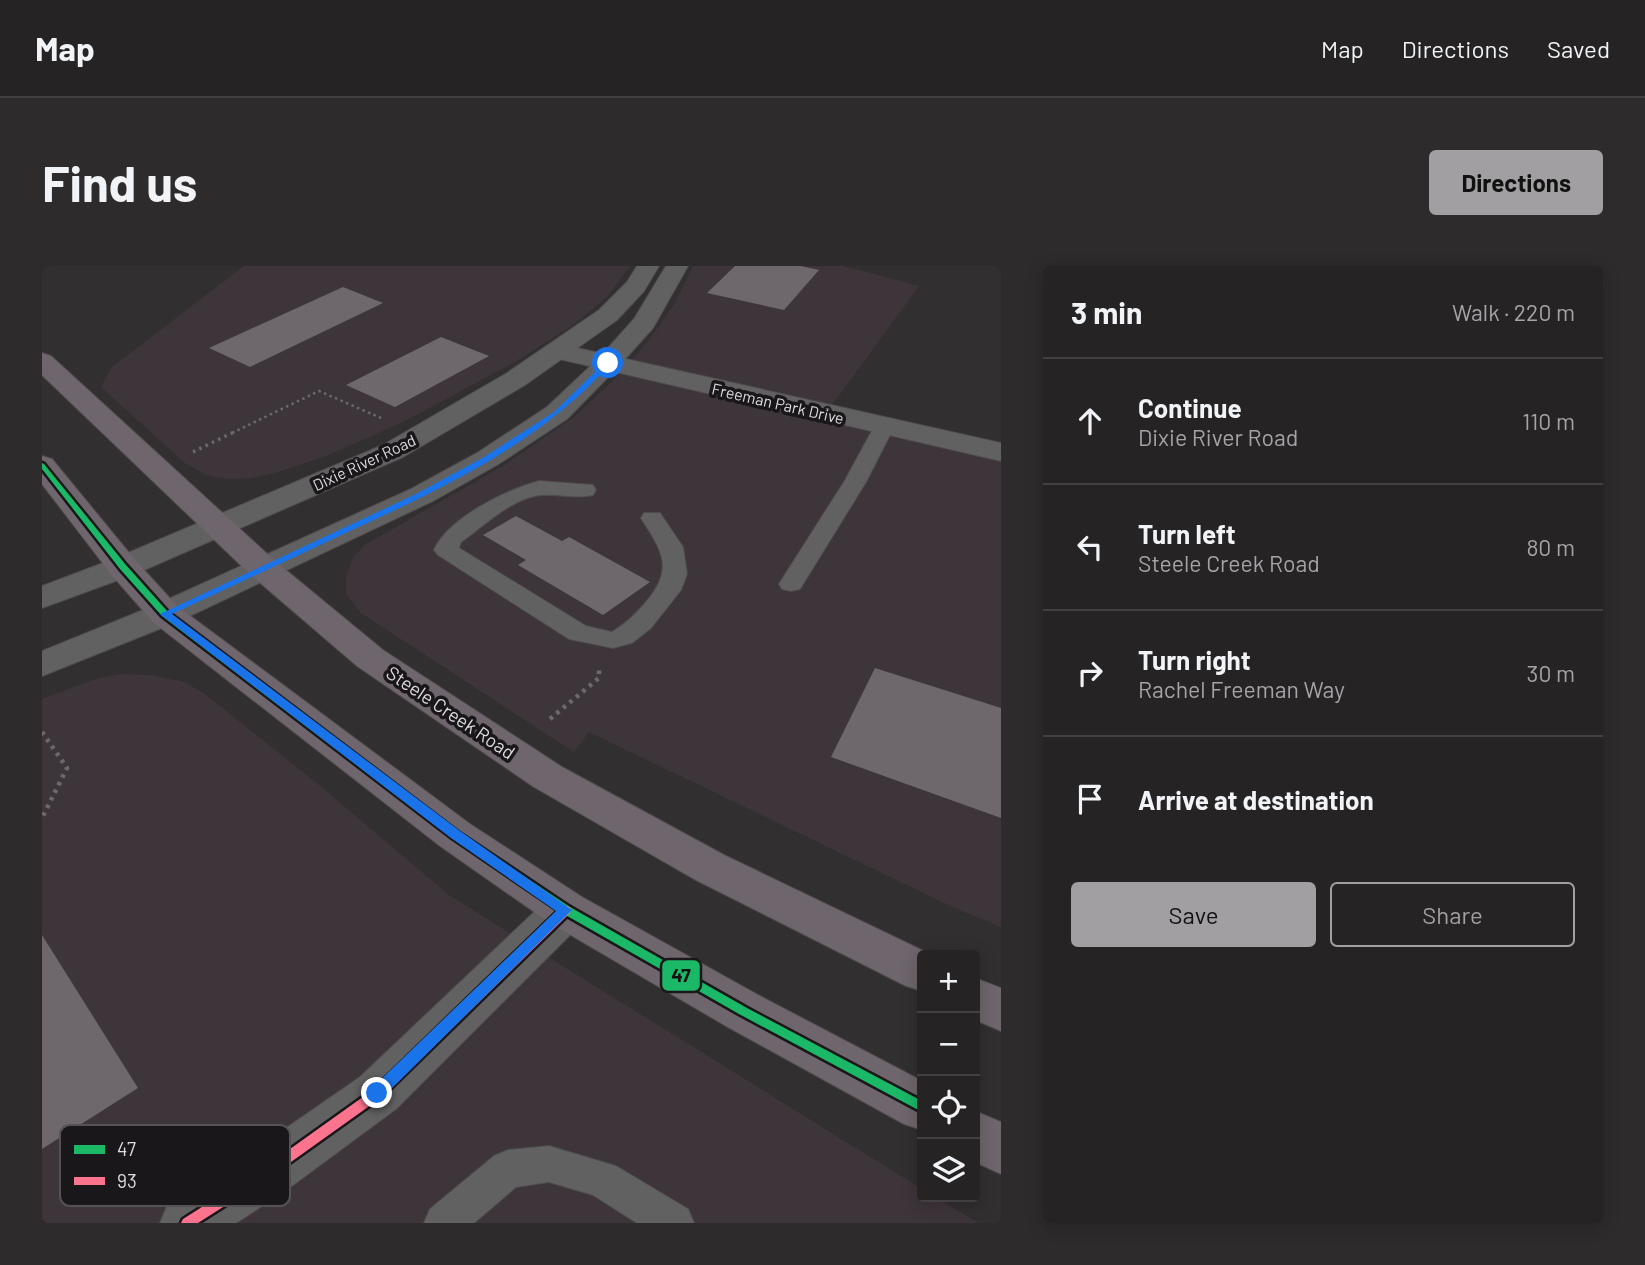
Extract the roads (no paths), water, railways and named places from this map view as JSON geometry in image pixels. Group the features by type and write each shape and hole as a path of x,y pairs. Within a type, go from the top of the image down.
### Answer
{"main road":[{"name":"Steele Creek Road","path":"42,361 263,568 370,658 548,777 709,867 917,970"},
{"path":"42,465 122,566 165,614 455,835 566,910 743,1011 917,1104"},
{"path":"980,1000 1001,1010"},
{"path":"980,1138 1001,1149"}],"street":[{"name":"Dixie River Road","path":"42,598 393,451 452,419 608,315 636,286 648,266"},
{"path":"42,664 165,614 422,495 487,459 556,413 608,363 644,323 677,266"},
{"name":"Freeman Park Drive","path":"555,351 1001,452"},
{"path":"290,1156 377,1093 566,910"},
{"path":"187,1223 214,1206"}],"lane":[{"path":"791,584 855,482 884,427"},
{"path":"585,490 539,488 513,496 451,538 446,550 578,633 613,640 631,632 669,590 675,574 671,547 652,518"},
{"path":"444,1223 508,1169 549,1164 602,1179 674,1223"}]}
